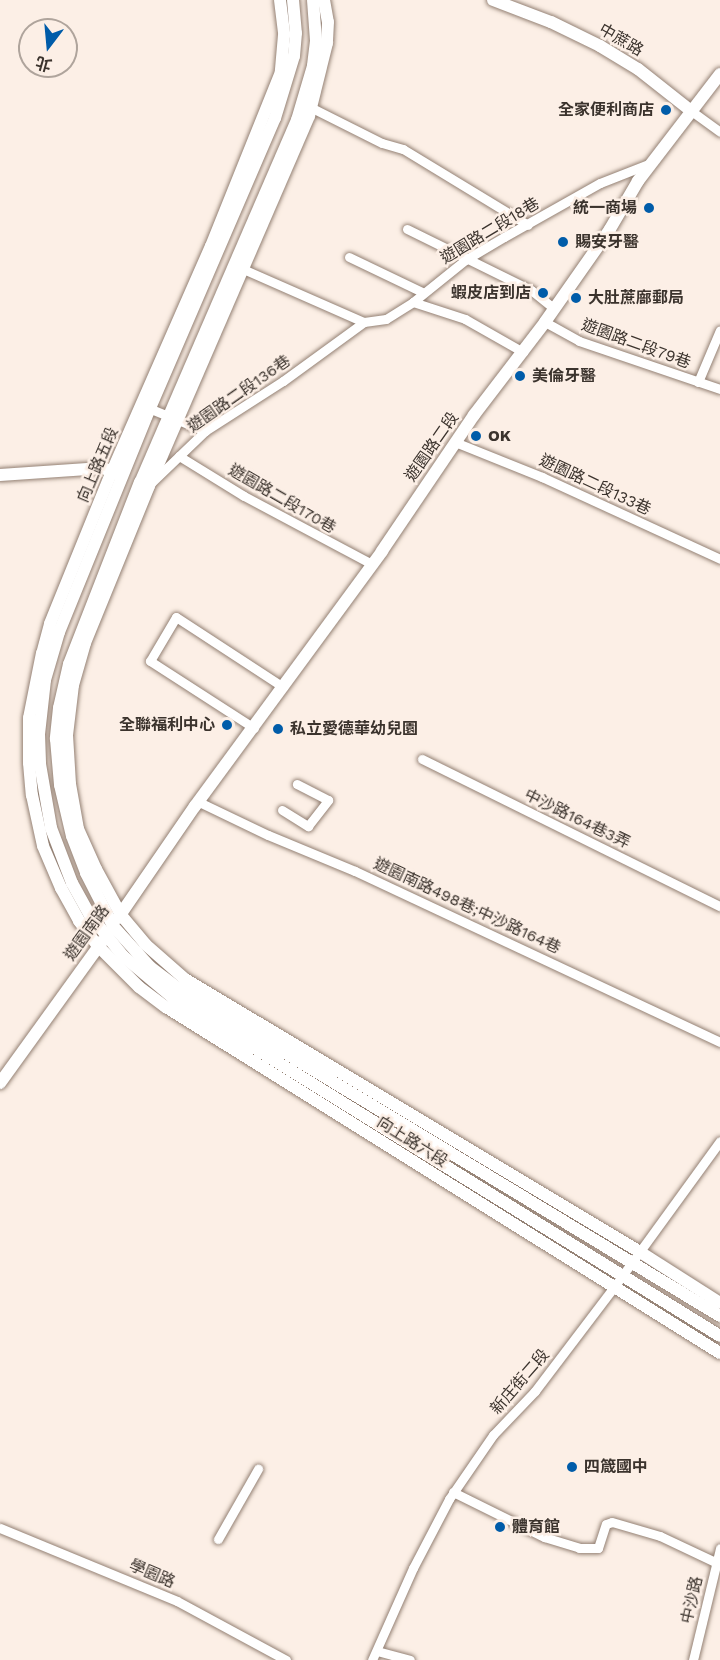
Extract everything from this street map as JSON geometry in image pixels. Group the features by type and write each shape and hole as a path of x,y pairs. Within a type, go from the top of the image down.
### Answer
{"main road":[{"name":"向上路五段","path":"98,946 65,896 43,846 32,795 29,718 34,685 50,624 146,407 281,72 284,35 280,0"},
{"name":"向上路五段","path":"146,407 275,118 289,77 296,33 293,0"},
{"path":"110,931 72,836 60,785 56,739 59,708 78,637 297,120 313,66 316,41 313,0"},
{"path":"172,418 243,269 312,108 327,43 328,22 324,0"},
{"name":"中蔗路","path":"493,0 551,22 600,45 638,69 690,110"},
{"name":"遊園路二段","path":"199,802 372,564 455,442 545,322 651,163 720,74"},
{"path":"0,474 102,468 144,484"},
{"name":"向上路五段","path":"110,931 90,915 72,883 51,828 43,792 39,734 45,680 59,632 118,473"},
{"path":"120,915 78,829 70,784 68,735 74,685 86,643 144,484"},
{"name":"遊園南路","path":"0,1083 110,931 199,802"},
{"name":"向上路六段","path":"120,915 145,944 185,979 636,1256 720,1316"},
{"name":"向上路六段","path":"110,931 150,968 178,988 720,1304"},
{"name":"向上路六段","path":"110,931 123,956 172,997 720,1336"},
{"name":"向上路六段","path":"98,946 139,987 166,1007 720,1353"}],"street":[{"path":"312,108 382,143 403,149 528,225"},
{"name":"中蔗路","path":"690,110 720,132"},
{"name":"遊園路二段18巷","path":"322,354 364,322 386,319 413,302 422,292 465,260 600,183 651,163"},
{"path":"407,229 465,260 531,290 553,308"},
{"path":"349,257 422,292"},
{"path":"243,269 364,322"},
{"path":"413,302 465,319 523,352"},
{"name":"遊園路二段79巷","path":"545,322 579,341 720,389"},
{"path":"698,382 720,330"},
{"name":"遊園路二段136巷","path":"144,484 179,456 205,431 322,354"},
{"path":"146,407 205,431"},
{"name":"遊園路二段133巷","path":"455,442 542,477 720,560"},
{"name":"遊園路二段170巷","path":"179,456 244,496 372,564"},
{"path":"254,728 150,662 176,617 283,687"},
{"name":"中沙路164巷3弄","path":"422,759 720,906"},
{"path":"282,810 308,826 328,800 297,784"},
{"name":"遊園南路498巷;中沙路164巷","path":"199,802 268,836 355,871 720,1041"},
{"name":"新庄街二段","path":"375,1656 417,1558 453,1492 493,1435 535,1391 720,1141"},
{"path":"218,1539 258,1469"},
{"path":"453,1492 544,1537 579,1548 598,1548 606,1524 612,1522 660,1536 717,1563"},
{"name":"學園路","path":"0,1528 177,1601 286,1660"},
{"name":"中沙路","path":"693,1660 720,1548"},
{"path":"375,1656 410,1660"}],"place":[{"name":"全家便利商店","path":"666,110"},
{"name":"統一商場","path":"649,208"},
{"name":"賜安牙醫","path":"563,242"},
{"name":"蝦皮店到店","path":"543,293"},
{"name":"大肚蔗廍郵局","path":"576,298"},
{"name":"美倫牙醫","path":"520,376"},
{"name":"OK","path":"476,436"},
{"name":"全聯福利中心","path":"227,725"},
{"name":"私立愛德華幼兒園","path":"278,729"},
{"name":"四箴國中","path":"572,1467"},
{"name":"體育館","path":"500,1527"}]}
